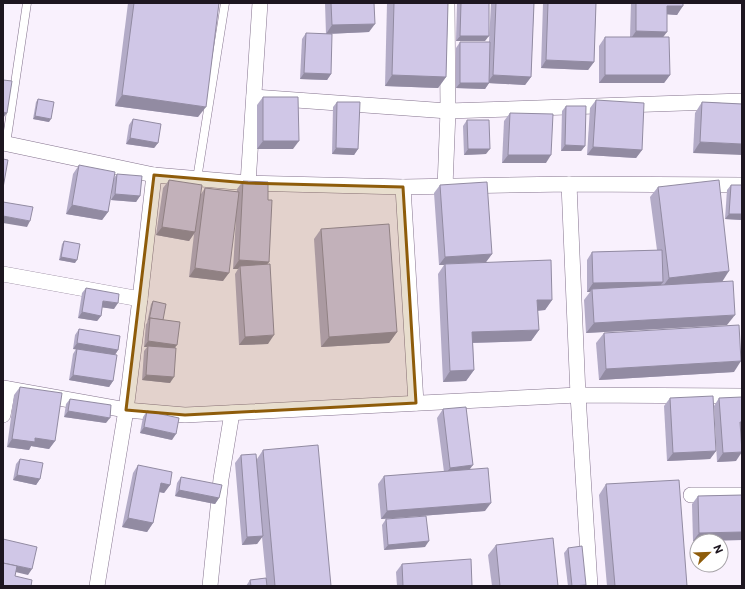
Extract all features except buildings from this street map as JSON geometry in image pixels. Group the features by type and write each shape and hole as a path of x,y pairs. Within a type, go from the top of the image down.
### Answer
{"street":[{"path":"248,183 260,3"},
{"path":"445,187 448,111 447,3"},
{"path":"254,97 448,111 742,102"},
{"path":"4,143 154,175 248,183 403,187 569,184 742,186"},
{"path":"97,586 126,410 154,175"},
{"path":"569,184 578,395 590,586"},
{"path":"403,187 416,404"},
{"path":"3,274 140,299"},
{"path":"3,415 5,389 126,410 185,415 578,395 742,396"},
{"path":"210,586 221,479 232,413"},
{"path":"691,495 742,495"}],"lane":[{"path":"4,143 27,3"},
{"path":"197,179 225,3"}],"highlighted area":[{"path":"154,175 248,183 403,187 416,403 185,415 126,410"}]}
